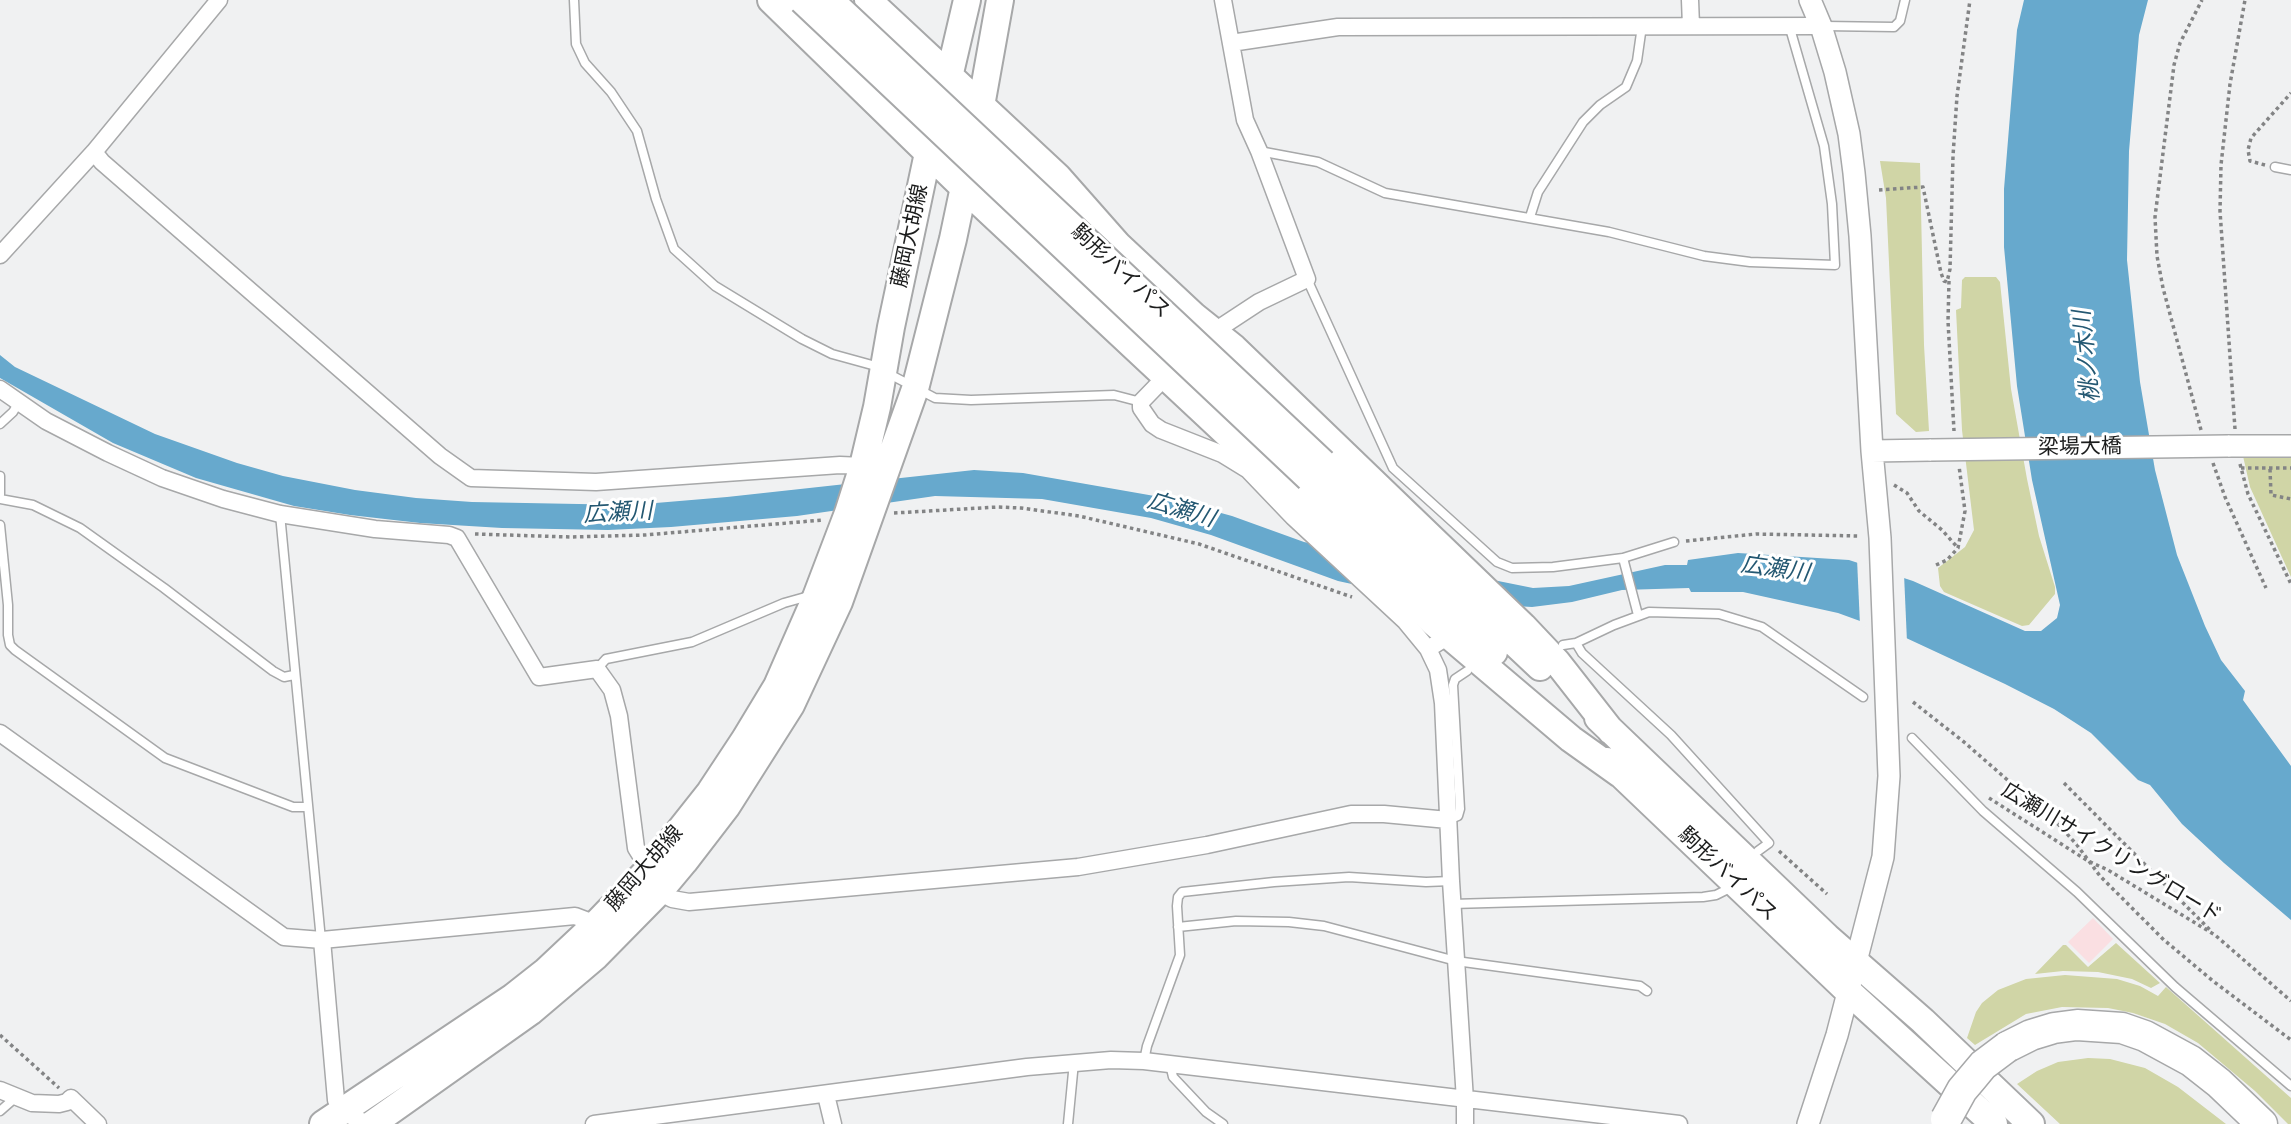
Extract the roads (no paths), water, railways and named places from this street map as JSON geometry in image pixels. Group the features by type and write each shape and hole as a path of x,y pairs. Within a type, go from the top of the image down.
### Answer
{"highway":[{"path":"1952,1122 2000,1074 2012,1054 2054,1028 2077,1025 2122,1028 2158,1042 2192,1061 2262,1124"},
{"path":"2012,1054 2082,1042 2124,1047 2149,1056 2172,1069 2194,1084 2239,1124"}],"main road":[{"path":"771,0 1163,376 1322,518 1444,632"},
{"name":"駒形バイパス","path":"802,0 1316,471 1420,542 1496,628 1611,731 2031,1124"},
{"name":"駒形バイパス","path":"830,0 1316,471 1377,541 1444,632 1620,774 1849,992 1994,1124"},
{"path":"868,0 1058,177 1118,245 1215,332 1420,542 1523,626 1557,662 1611,731"},
{"name":"藤岡大胡線","path":"870,470 883,371 928,153 967,0"},
{"name":"藤岡大胡線","path":"870,470 915,389 953,239 1000,0"},
{"path":"953,239 966,229 989,225 1011,231"},
{"path":"860,514 870,470"},
{"name":"藤岡大胡線","path":"370,1124 530,1012 596,956 654,880 746,739 777,687 816,597 860,514"},
{"name":"藤岡大胡線","path":"333,1118 513,997 546,971 596,923 654,880 727,806 792,705 839,602 860,514"}],"street":[{"path":"0,255 94,152 219,0"},
{"path":"1223,0 1245,120 1307,279 1259,302 1215,332 1163,376 1141,402 1141,408 1152,424 1161,430 1237,462 1405,621 1444,632 1438,670 1443,703 1465,1124"},
{"path":"1690,0 1691,26"},
{"path":"1808,1124 1849,992 1883,857 1889,776 1885,678 1870,537 1872,451 1854,173 1849,134 1821,26 1810,0"},
{"path":"1231,43 1338,27 1821,26"},
{"path":"94,152 440,456 471,478 596,482 840,465 870,470"},
{"path":"0,389 46,421 162,478 223,499 280,514 457,538 539,677 597,669 612,690 619,716 636,848 654,880 672,899 688,902 1091,866 1351,814 1448,820"},
{"name":"梁場大橋","path":"1872,451 2233,453 2291,446"},
{"path":"0,733 284,937 321,940 575,916 596,923"},
{"path":"321,940 336,1100 333,1118 370,1124"},
{"path":"594,1124 1074,1062 1144,1060 1679,1124"},
{"path":"0,1090 32,1102 59,1104 71,1098 98,1124"},
{"path":"826,1095 833,1124"}],"lane":[{"path":"574,0 576,44 585,63 611,92 637,131 656,199 674,249 715,286 802,339 832,354 872,365 926,396 945,399 1114,395 1141,402"},
{"path":"1821,26 1894,27 1900,21 1905,0"},
{"path":"1259,151 1318,162 1385,193 1530,216 1609,232 1704,256 1835,265 1832,204 1824,146 1790,25"},
{"path":"1530,216 1538,192 1583,121 1626,87 1637,61 1642,26"},
{"path":"2274,167 2291,170"},
{"path":"1307,279 1393,468 1497,562 1512,568 1533,568 1624,561 1674,542"},
{"path":"0,424 19,402"},
{"path":"0,476 0,497 33,505 80,528 273,671 284,677 294,675"},
{"path":"280,514 321,940"},
{"path":"0,525 8,605 8,635 10,645 15,650 165,758 293,807 308,807"},
{"path":"1624,561 1638,615"},
{"path":"597,669 606,659 692,642 806,595 816,597"},
{"path":"1563,645 1576,643 1649,612 1719,614 1741,619 1776,636 1863,697"},
{"path":"1576,643 1582,653 1671,735 1769,843 1758,851"},
{"path":"1448,820 1458,816 1460,809 1453,685 1455,679 1466,671"},
{"path":"1912,738 1983,811 2077,892 2175,988 2291,1086"},
{"path":"1144,1060 1180,955 1178,898 1182,892 1274,881 1349,877 1451,881"},
{"path":"1452,904 1703,897 1726,890"},
{"path":"1178,927 1236,921 1324,926 1455,961 1640,986 1647,991"},
{"path":"1068,1124 1074,1062"},
{"path":"1170,1063 1173,1077 1206,1112 1223,1124"},
{"path":"0,1111 16,1097"}],"water":[{"path":"2024,0 2148,0 2139,35 2129,151 2127,260 2140,382 2155,470 2177,555 2221,660 2245,691 2243,700 2291,766 2291,920 2182,824 2150,785 2138,780 2091,733 2054,709 2005,684 1904,637 1838,613 1743,592 1691,592 1689,588 1622,590 1572,602 1532,607 1430,601 1338,581 1211,535 1151,518 1042,499 935,496 797,516 608,530 502,528 350,515 294,506 196,478 113,443 0,378 0,355 15,367 155,434 237,463 283,476 416,498 472,502 632,505 974,470 1023,473 1166,498 1232,516 1304,542 1533,588 1569,586 1665,565 1687,565 1688,560 1738,553 1849,560 1913,581 2025,631 2041,631 2057,618 2060,605 2032,480 2017,386 2004,247 2004,189 2017,30"}],"water label":[{"name":"桃ノ木川","path":"2088,356"},
{"name":"広瀬川","path":"1181,511"},
{"name":"広瀬川","path":"618,514"},
{"name":"広瀬川","path":"1775,570"}]}
